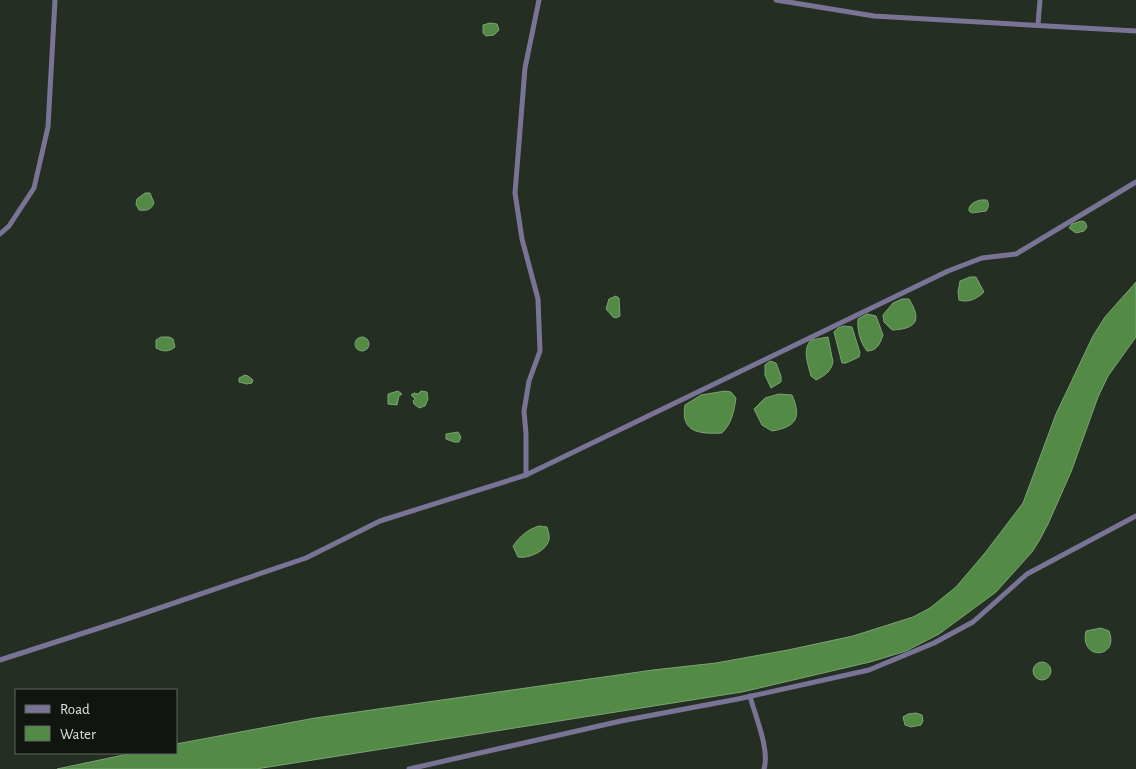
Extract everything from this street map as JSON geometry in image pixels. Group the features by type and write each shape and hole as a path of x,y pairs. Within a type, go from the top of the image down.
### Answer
{"street":[{"path":"0,234 9,226 34,188 48,127 55,0"},
{"path":"526,475 524,411 529,381 540,351 538,299 522,239 515,193 525,68 539,0"},
{"path":"776,0 874,16 1136,31"},
{"path":"1038,24 1040,0"},
{"path":"0,660 306,558 380,521 526,475 948,270 982,258 1016,254 1136,182"},
{"path":"409,769 621,721 869,670 934,643 973,622 1027,574 1136,516"},
{"path":"750,696 766,761 764,769"}],"water":[{"path":"497,24 499,30 494,35 486,36 483,33 483,25"},
{"path":"145,193 150,193 154,203 148,210 139,210 136,204 137,199"},
{"path":"981,200 987,200 988,208 986,211 972,213 969,211 971,205"},
{"path":"1081,221 1085,222 1087,227 1084,231 1076,233 1069,228 1072,224"},
{"path":"976,277 984,292 972,300 959,300 960,281"},
{"path":"1136,282 1136,337 1108,376 1098,397 1071,472 1039,541 1032,552 996,592 939,634 906,651 870,662 742,692 256,769 57,769 128,754 178,754 178,744 315,718 653,670 716,663 853,636 913,617 930,608 956,587 1023,503 1056,414 1093,336 1105,317"},
{"path":"616,296 619,298 620,316 616,318 606,309 609,299"},
{"path":"902,299 909,299 913,306 915,322 907,328 892,330 884,322 883,315 893,303"},
{"path":"867,314 876,316 883,335 878,346 873,350 867,351 861,340 858,319"},
{"path":"844,326 852,327 860,353 859,357 842,363 834,332"},
{"path":"161,337 173,339 175,347 166,351 156,348 156,340"},
{"path":"362,337 367,339 369,344 367,349 362,351 357,349 355,344 357,339"},
{"path":"828,337 833,362 829,371 816,380 811,376 806,357 808,344 811,340"},
{"path":"770,361 776,363 781,376 781,382 771,388 765,375 765,365"},
{"path":"245,375 253,380 252,383 239,382 239,378"},
{"path":"398,391 402,394 399,396 397,405 388,404 388,394"},
{"path":"421,391 427,392 428,399 425,406 419,408 414,404 413,401 415,399 411,395 414,393 418,394"},
{"path":"725,391 731,392 736,398 730,421 722,433 706,433 693,430 686,421 684,414 685,405 701,395"},
{"path":"779,394 792,395 796,415 792,424 772,431 762,425 754,409 765,398"},
{"path":"458,432 461,437 459,442 446,439 446,434"},
{"path":"539,526 547,527 549,540 547,544 541,551 527,557 518,557 513,546 524,533"},
{"path":"1101,628 1109,631 1111,640 1109,647 1099,653 1093,652 1088,648 1085,641 1086,631"},
{"path":"1042,662 1048,665 1051,671 1048,677 1042,680 1036,677 1033,671 1036,665"},
{"path":"916,713 922,715 923,721 921,725 911,727 905,725 903,717"}]}
